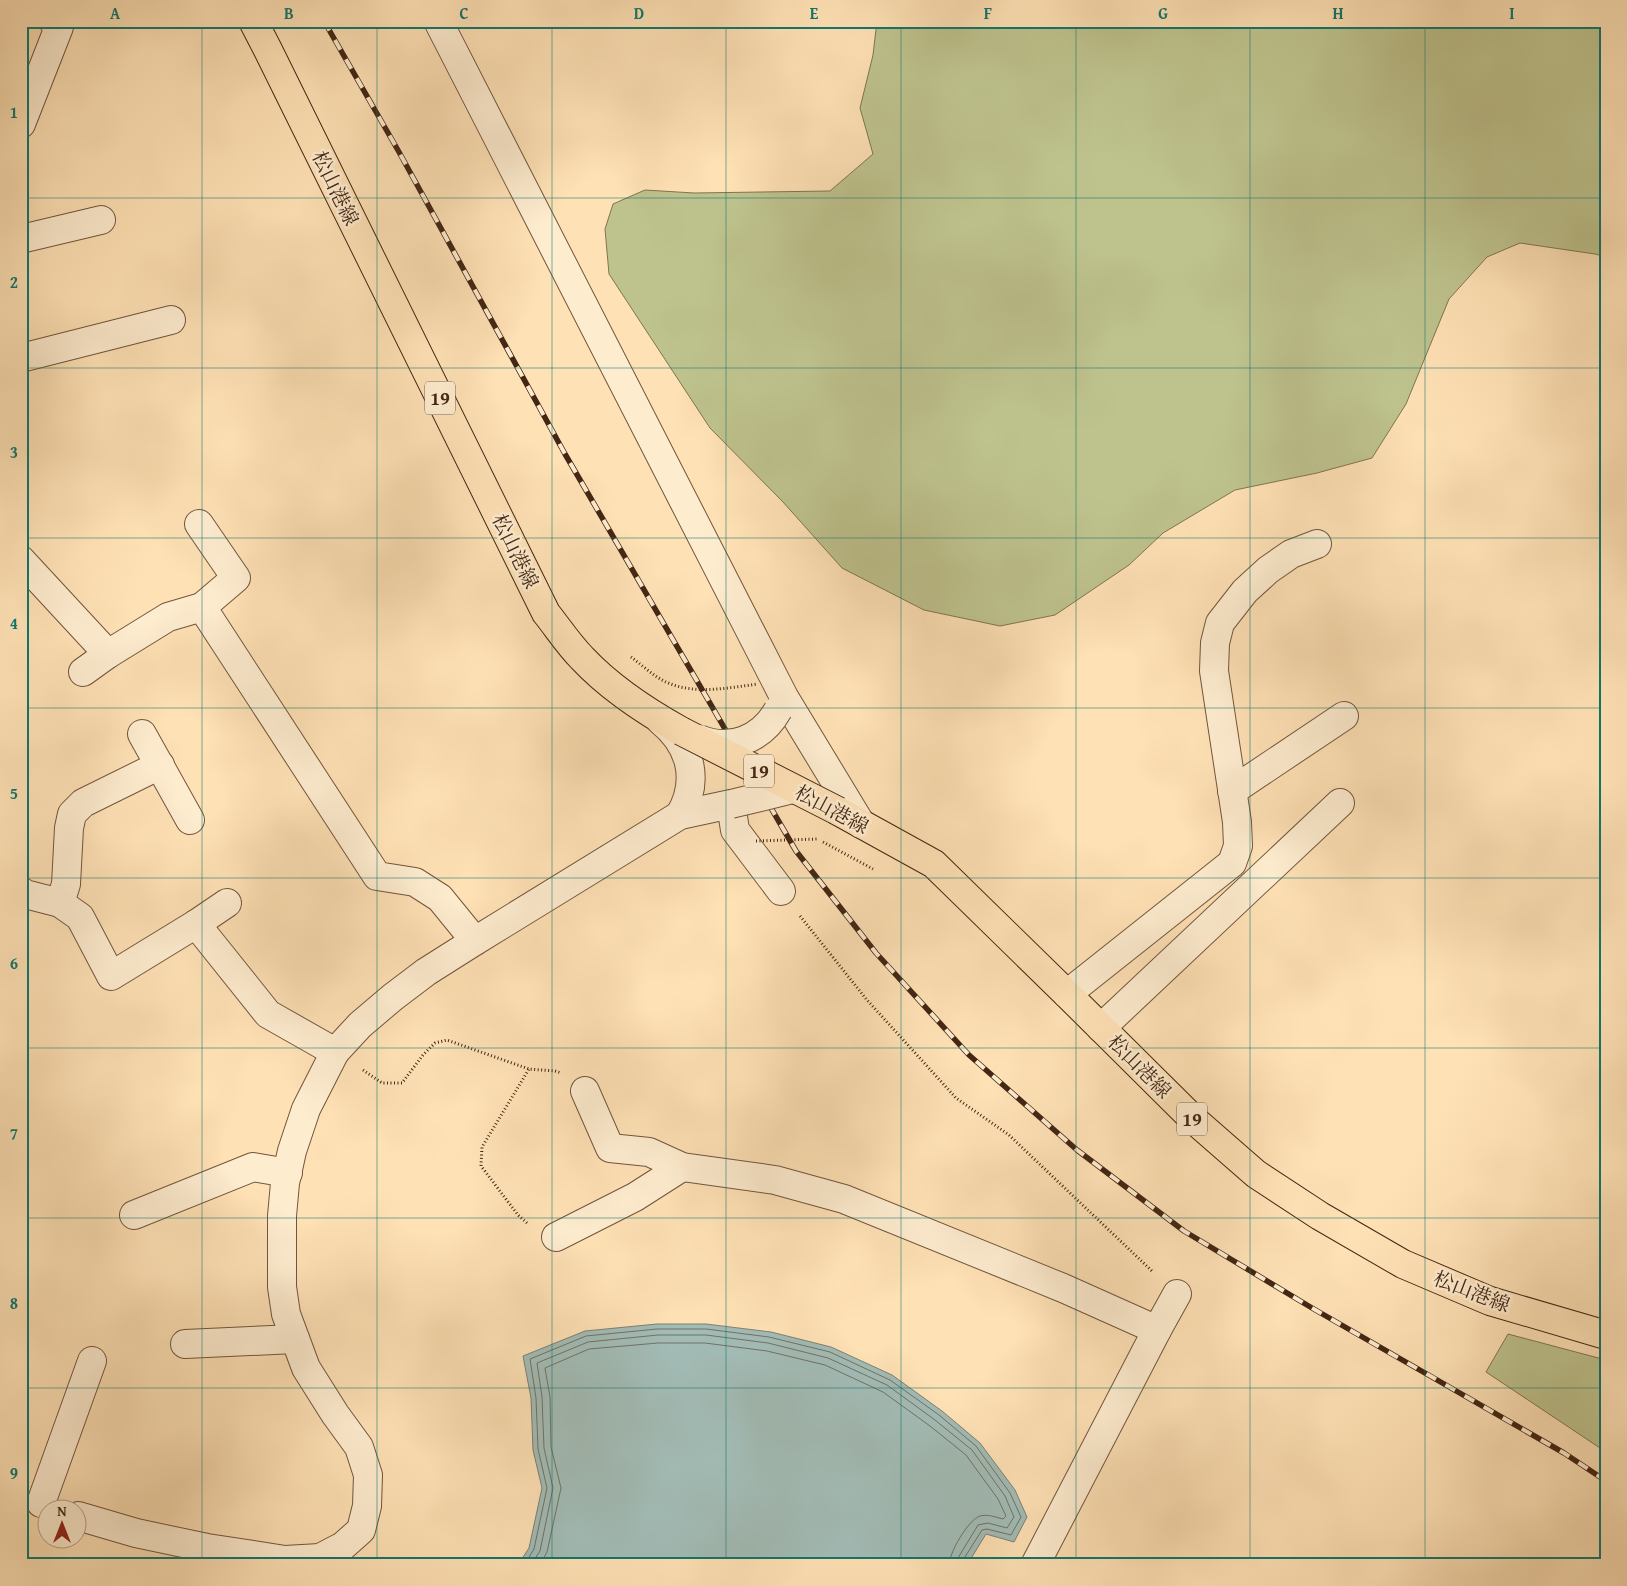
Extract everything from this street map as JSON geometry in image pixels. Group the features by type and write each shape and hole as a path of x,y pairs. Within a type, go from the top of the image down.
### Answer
{"main road":[{"name":"松山港線","path":"253,21 273,58 546,613 581,658 624,696 657,718 850,818 934,864 1193,1119 1249,1168 1320,1216 1403,1264 1481,1297 1606,1335"}],"street":[{"path":"21,124 59,27 53,21"},
{"path":"438,21 775,697 850,818"},
{"path":"21,239 101,220"},
{"path":"21,358 171,320"},
{"path":"83,672 108,654 168,617 202,607 236,578 199,524"},
{"path":"1067,994 1232,863 1238,846 1237,822 1214,671 1215,643 1220,623 1245,591 1268,570 1291,554 1317,544"},
{"path":"21,560 108,654"},
{"path":"202,607 377,876 415,882 440,898 475,940"},
{"path":"684,732 707,742 718,744 740,742 768,726 775,697"},
{"path":"1232,791 1344,716"},
{"path":"657,718 677,737 688,758 690,770 689,793 680,815"},
{"path":"142,734 190,820"},
{"path":"60,903 66,884 68,828 72,814 83,803 160,765"},
{"path":"88,1519 136,1533 208,1548 285,1560 320,1558 344,1546 360,1530 367,1506 368,1475 359,1447 335,1414 306,1368 286,1314 282,1287 282,1216 292,1151 306,1110 335,1052 360,1025 426,972 680,815 794,789"},
{"path":"1101,1028 1340,803"},
{"path":"730,804 735,830 781,892"},
{"path":"21,892 60,903 80,917 111,976 227,903"},
{"path":"196,924 268,1014 335,1052"},
{"path":"585,1091 610,1148 649,1152 682,1167 775,1180 844,1200 1063,1288 1157,1330"},
{"path":"134,1215 253,1167 288,1173"},
{"path":"556,1238 635,1196 682,1167"},
{"path":"1035,1565 1177,1294"},
{"path":"185,1344 295,1339"},
{"path":"41,1498 92,1361"}],"path":[{"path":"631,656 664,681 686,689 720,689 775,697"},
{"path":"756,841 815,838 873,869"},
{"path":"781,892 867,1000 956,1098 1009,1135 1177,1294"},
{"path":"335,1052 382,1083 402,1083 423,1054 435,1043 447,1040 529,1068 555,1071 574,1078 585,1091"},
{"path":"529,1068 482,1148 481,1166 518,1215 542,1238 556,1238"}],"green space":[{"path":"877,21 1606,21 1606,257 1520,243 1487,257 1449,299 1406,404 1372,458 1317,473 1235,490 1163,533 1129,565 1055,615 1000,626 924,610 842,568 783,502 710,428 609,274 605,229 613,204 645,190 694,193 830,191 873,154 860,108 873,55"},
{"path":"1508,1334 1606,1360 1606,1452 1486,1372"}],"water":[{"path":"657,1324 706,1324 771,1332 831,1347 892,1375 942,1411 980,1443 1015,1490 1027,1517 1014,1542 986,1534 967,1565 518,1565 529,1548 542,1488 533,1450 531,1398 523,1356 585,1331"}],"railway":[{"path":"324,21 399,152 565,454 796,851 876,953 969,1055 1077,1150 1184,1231 1312,1308 1564,1453 1606,1481"}]}
